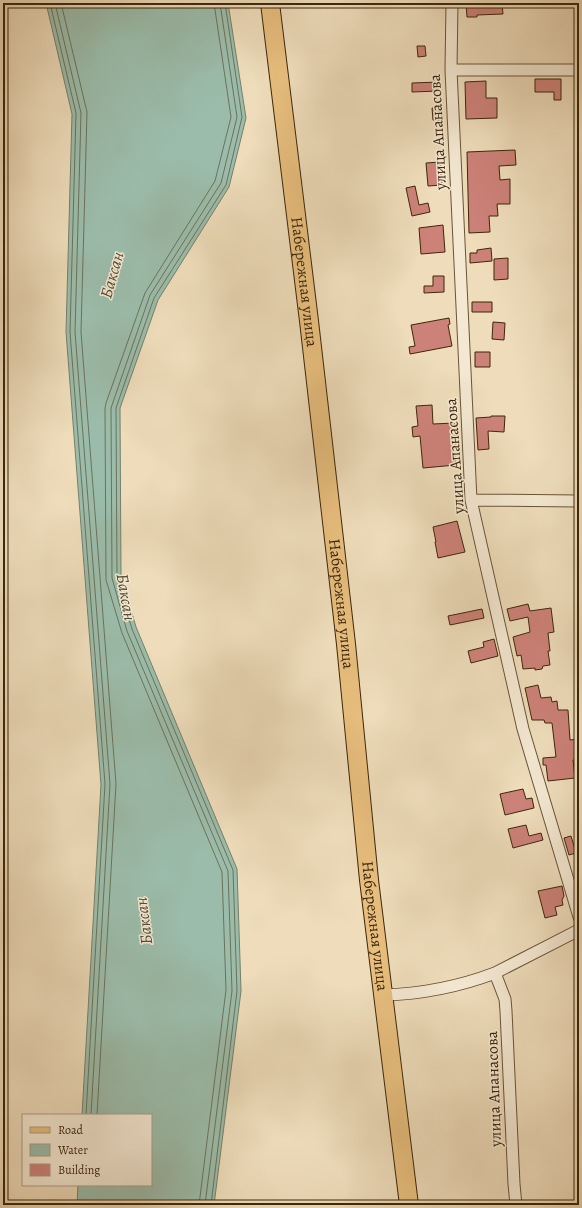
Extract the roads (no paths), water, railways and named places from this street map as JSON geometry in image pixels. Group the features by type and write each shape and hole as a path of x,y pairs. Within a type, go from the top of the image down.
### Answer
{"main road":[{"name":"Набережная улица","path":"270,3 346,644 369,880 409,1205"}],"street":[{"name":"улица Апанасова","path":"452,3 451,70 471,500 523,729 579,917"},
{"path":"451,70 579,70"},
{"path":"471,500 579,501"},
{"path":"383,995 427,992 453,986 495,973 579,930"},
{"name":"улица Апанасова","path":"495,973 505,999 516,1205"}],"water":[{"name":"Баксан","path":"46,3 228,3 246,118 229,187 158,300 120,408 121,576 136,627 237,869 241,991 214,1205 77,1205 78,1186 152,1186 152,1114 82,1114 101,785 66,332 72,114"}]}
